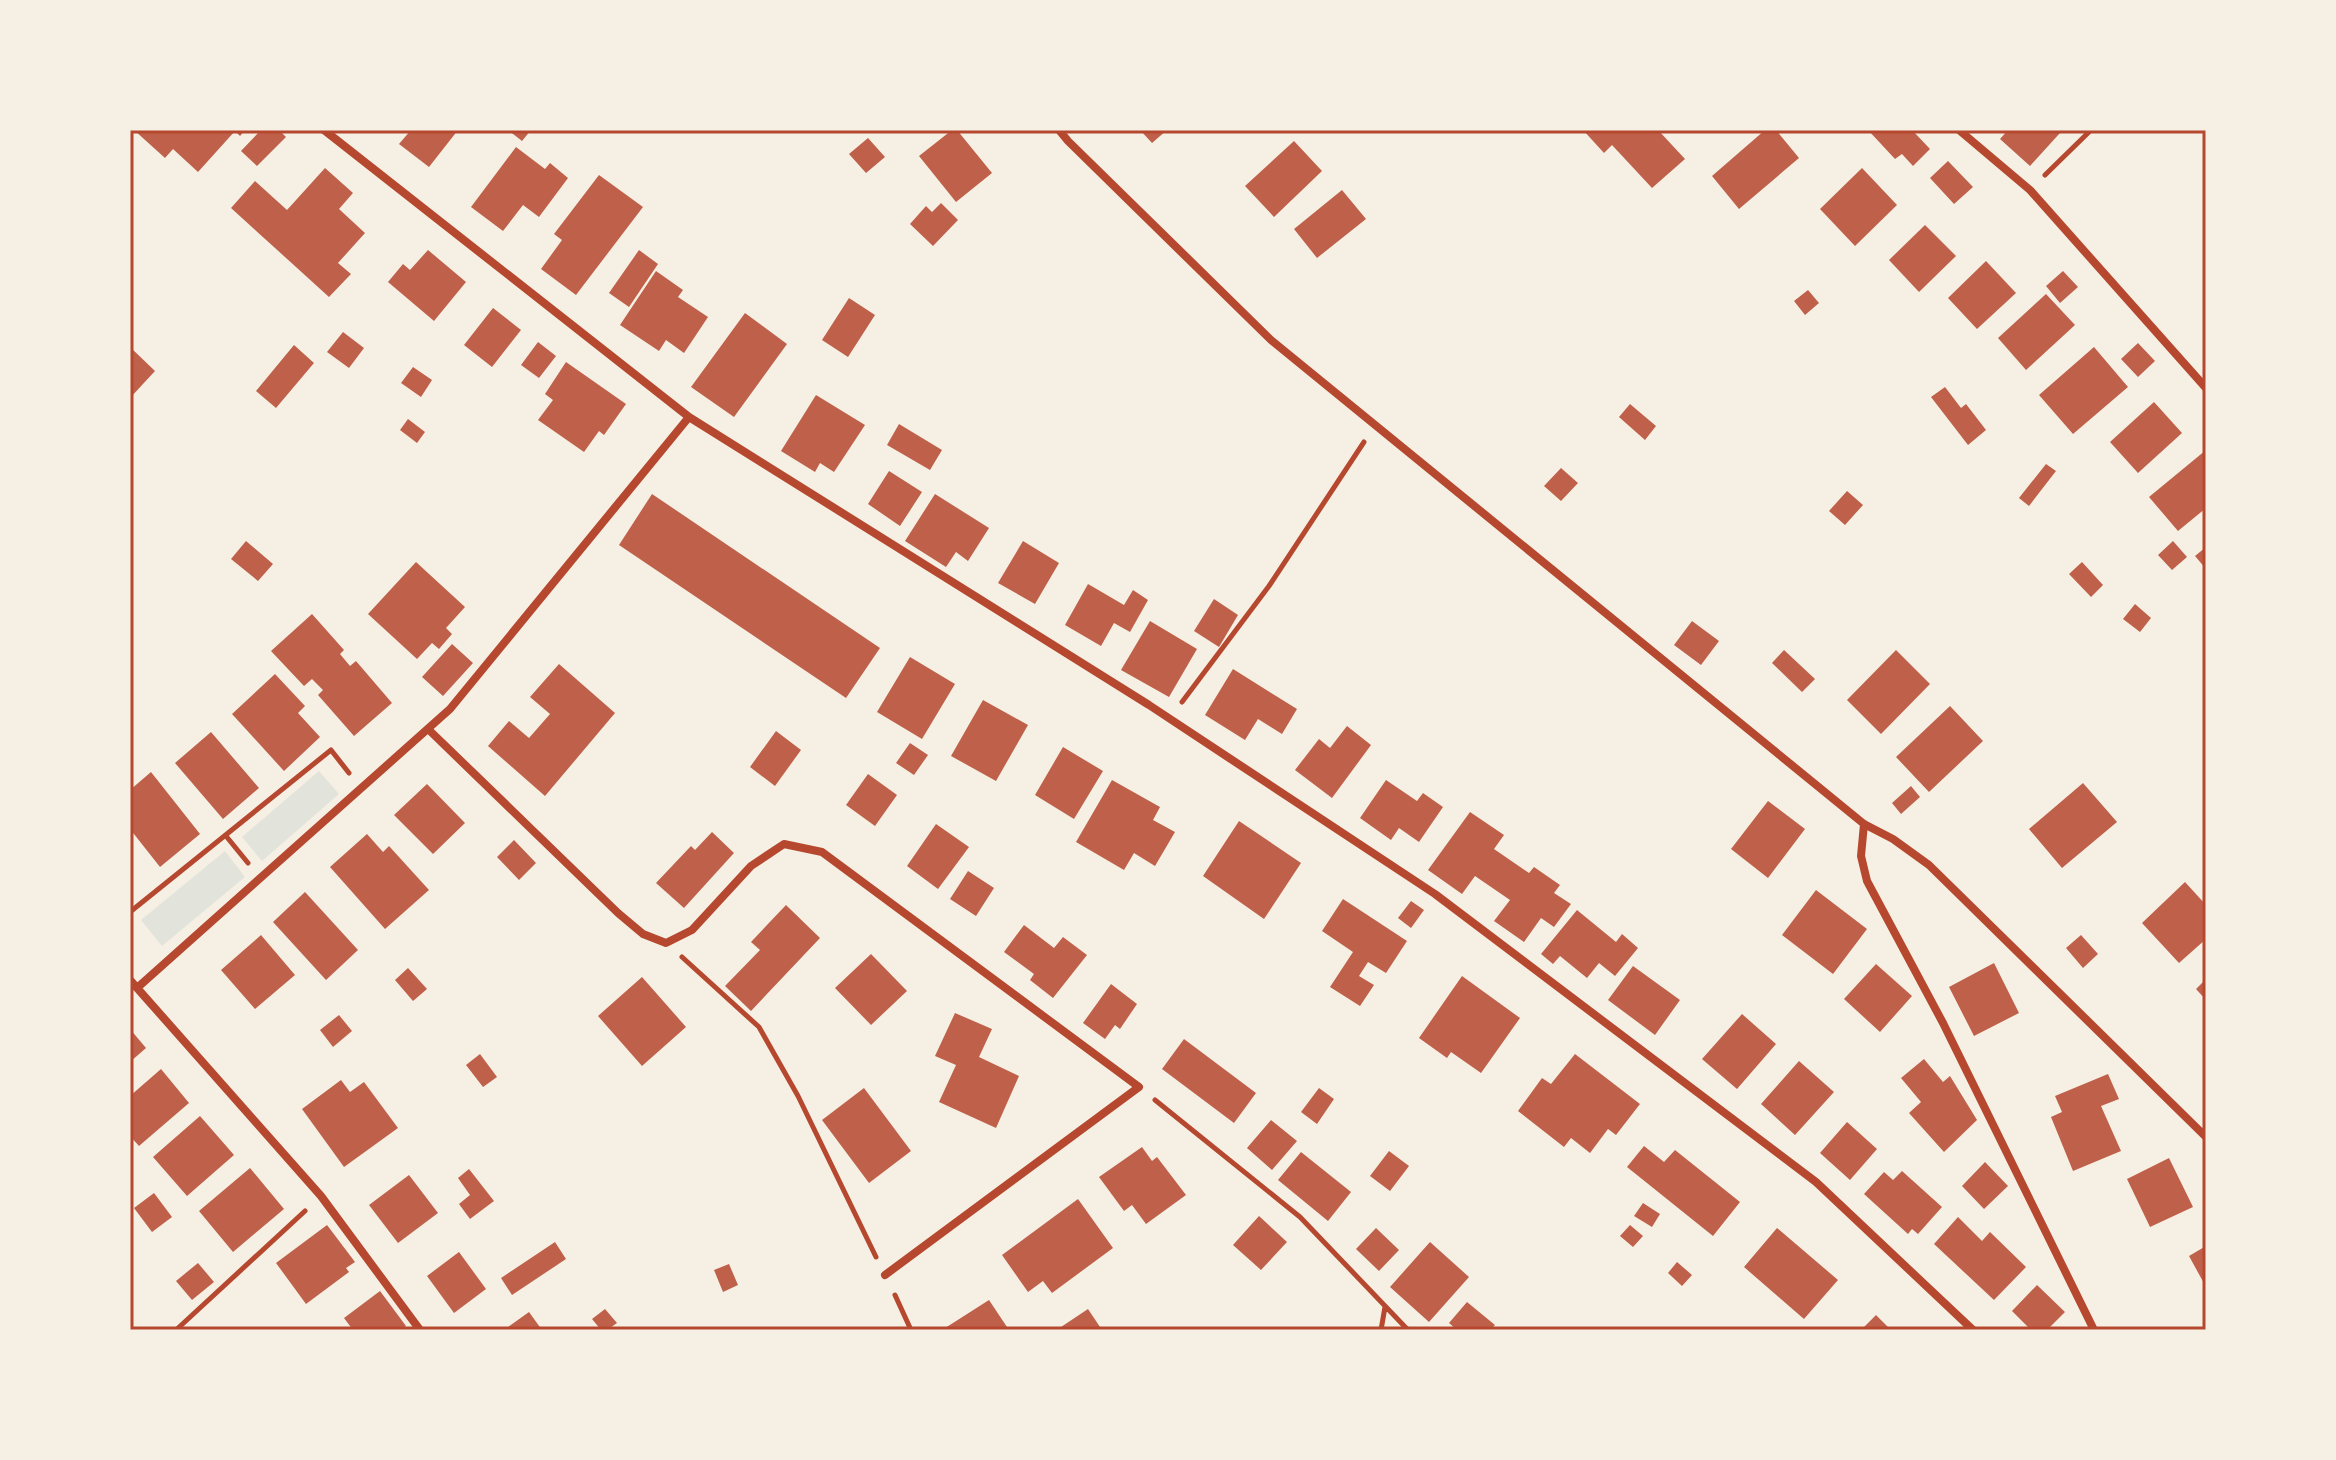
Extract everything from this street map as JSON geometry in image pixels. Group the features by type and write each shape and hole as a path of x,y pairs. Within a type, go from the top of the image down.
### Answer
{"street":[{"path":"324,130 689,417 1149,705 1435,894 1816,1182 1973,1330"},
{"path":"1059,130 1271,340 1864,824 1893,839 1929,865 2206,1137"},
{"path":"1959,130 2030,190 2206,388"},
{"path":"420,1330 321,1196 134,984 261,878 450,709 689,417"},
{"path":"428,729 643,934 666,943 692,930 751,866 784,844 822,852 1139,1087 885,1275"},
{"path":"1864,824 1861,856 1867,881 1943,1023 2094,1330"}],"path":[{"path":"2030,190 2091,130"},
{"path":"1187,696 1269,586 1358,450"},
{"path":"130,912 331,750 362,788"},
{"path":"226,836 261,878"},
{"path":"666,943 759,1027 798,1096 911,1330"},
{"path":"1139,1087 1300,1217 1408,1330"},
{"path":"176,1330 321,1196"},
{"path":"1381,1330 1385,1306"}],"shaded area":[{"path":"319,771 339,794 262,861 242,837"},
{"path":"225,851 245,877 162,946 141,920"}],"building":[{"path":"134,130 245,130 240,136 235,131 198,172 173,149 165,158"},
{"path":"261,130 279,130 286,137 257,166 241,151"},
{"path":"411,130 458,130 429,167 399,144"},
{"path":"508,130 531,130 522,141"},
{"path":"952,130 957,130 992,173 956,202 919,156"},
{"path":"1140,130 1167,130 1152,143"},
{"path":"1583,130 1658,130 1685,159 1652,188 1612,145 1604,153"},
{"path":"1765,130 1776,130 1799,158 1739,209 1712,176"},
{"path":"1868,130 1912,130 1930,149 1913,166 1902,154 1895,159"},
{"path":"2008,130 2057,130 2060,133 2030,166 2000,139"},
{"path":"868,138 885,157 866,173 849,154"},
{"path":"1294,141 1322,171 1274,217 1245,186"},
{"path":"516,147 545,169 550,163 568,178 539,217 523,205 503,231 471,207"},
{"path":"1948,161 1973,187 1954,204 1930,178"},
{"path":"325,168 353,193 339,209 365,233 338,263 351,274 329,297 231,208 255,181 287,210"},
{"path":"1862,168 1897,205 1855,246 1820,209"},
{"path":"599,175 643,207 576,295 541,269 562,240 554,234"},
{"path":"1342,190 1366,219 1317,258 1294,229"},
{"path":"941,203 958,220 933,246 910,224 926,206 932,212"},
{"path":"1925,225 1956,256 1919,292 1889,260"},
{"path":"428,250 466,282 434,321 388,282 403,264 410,270"},
{"path":"639,250 658,264 629,307 609,293"},
{"path":"1986,261 2016,293 1977,329 1948,298"},
{"path":"656,271 683,290 678,297 708,317 684,353 666,340 659,351 620,325"},
{"path":"2063,271 2078,287 2060,303 2046,286"},
{"path":"1808,290 1819,303 1805,315 1794,301"},
{"path":"2046,294 2075,325 2026,370 1998,338"},
{"path":"849,298 875,315 848,357 822,340"},
{"path":"493,308 521,330 492,367 464,345"},
{"path":"745,313 787,344 734,417 691,387"},
{"path":"343,332 364,348 349,368 327,352"},
{"path":"538,342 556,356 539,378 521,365"},
{"path":"2138,343 2155,361 2138,377 2121,359"},
{"path":"294,345 314,363 276,408 256,391"},
{"path":"130,347 155,371 130,398"},
{"path":"2094,347 2128,387 2073,434 2039,395"},
{"path":"566,362 626,404 604,435 599,431 584,452 538,420 553,400 545,394"},
{"path":"413,367 432,380 421,397 401,383"},
{"path":"1945,387 1961,408 1966,404 1986,430 1968,445 1931,397"},
{"path":"816,395 865,425 834,472 820,463 815,472 781,451"},
{"path":"2154,402 2182,433 2138,473 2110,442"},
{"path":"1630,404 1656,426 1645,440 1619,417"},
{"path":"408,419 425,432 417,443 400,430"},
{"path":"899,424 942,450 930,470 887,445"},
{"path":"2206,450 2206,508 2178,531 2149,497"},
{"path":"2046,464 2056,471 2029,506 2019,498"},
{"path":"1561,468 1578,483 1561,501 1544,486"},
{"path":"889,471 922,492 900,526 868,504"},
{"path":"1847,491 1863,505 1845,525 1829,511"},
{"path":"652,494 880,648 846,698 619,545"},
{"path":"935,494 989,528 968,561 956,552 946,567 905,541"},
{"path":"246,541 273,564 258,581 231,559"},
{"path":"1023,541 1059,563 1035,604 998,583"},
{"path":"2173,541 2187,557 2172,570 2158,555"},
{"path":"2206,547 2206,569 2195,556"},
{"path":"416,562 465,607 446,628 452,634 439,649 432,643 417,659 368,614"},
{"path":"2082,562 2103,585 2091,597 2069,574"},
{"path":"1088,584 1124,605 1133,590 1148,600 1130,632 1114,623 1101,646 1065,625"},
{"path":"1214,599 1238,615 1219,647 1194,631"},
{"path":"2135,604 2151,618 2140,632 2123,619"},
{"path":"312,614 344,650 340,654 350,666 356,661 392,703 354,736 318,695 323,690 312,679 304,686 271,651"},
{"path":"1150,621 1197,649 1169,697 1121,670"},
{"path":"1692,621 1719,641 1701,665 1674,645"},
{"path":"452,644 473,663 443,696 422,677"},
{"path":"1784,650 1815,679 1802,692 1772,663"},
{"path":"1896,650 1930,684 1881,734 1847,700"},
{"path":"910,657 955,684 922,739 877,712"},
{"path":"559,664 615,713 545,796 488,746 509,721 529,738 550,714 530,697"},
{"path":"1233,669 1297,709 1282,734 1258,719 1245,740 1205,715"},
{"path":"275,674 305,706 298,713 320,737 284,771 232,714"},
{"path":"983,700 1028,725 996,781 951,756"},
{"path":"1950,706 1983,741 1929,792 1896,757"},
{"path":"1347,726 1371,745 1332,798 1295,770 1319,739 1330,748"},
{"path":"776,731 801,750 775,786 750,767"},
{"path":"211,732 259,788 223,819 175,763"},
{"path":"910,743 928,755 914,775 896,763"},
{"path":"1063,747 1103,771 1074,819 1035,795"},
{"path":"151,772 200,834 160,867 130,829 130,790"},
{"path":"868,774 897,795 875,826 846,805"},
{"path":"1112,780 1160,807 1153,820 1175,832 1155,866 1134,853 1124,870 1076,842"},
{"path":"1386,780 1417,801 1423,793 1443,807 1419,842 1399,828 1391,840 1360,818"},
{"path":"2083,783 2117,822 2062,868 2029,829"},
{"path":"427,784 465,823 433,854 394,815"},
{"path":"1911,786 1920,797 1901,814 1892,803"},
{"path":"1768,801 1805,829 1768,878 1731,849"},
{"path":"1470,812 1504,835 1494,849 1529,873 1534,867 1560,885 1554,893 1571,904 1554,927 1541,918 1524,942 1494,921 1510,900 1475,876 1462,894 1428,870"},
{"path":"1239,821 1301,863 1264,919 1203,876"},
{"path":"936,824 969,847 938,889 907,866"},
{"path":"712,832 734,853 684,908 656,883 691,846 695,850"},
{"path":"367,834 383,852 389,846 429,890 385,929 330,867"},
{"path":"514,840 536,863 519,880 497,857"},
{"path":"968,871 994,888 976,916 950,899"},
{"path":"2185,882 2206,905 2206,939 2179,963 2142,923"},
{"path":"1816,890 1867,929 1833,974 1782,935"},
{"path":"305,892 358,950 326,980 273,922"},
{"path":"1343,899 1407,941 1386,973 1368,962 1359,976 1374,985 1360,1006 1330,987 1353,952 1322,931"},
{"path":"1411,901 1424,910 1411,928 1398,918"},
{"path":"786,905 820,938 751,1011 725,986 760,950 751,942"},
{"path":"1577,910 1616,942 1622,934 1638,948 1615,976 1599,963 1587,978 1560,956 1553,964 1541,954"},
{"path":"1024,925 1054,948 1063,937 1087,955 1053,998 1030,980 1034,974 1004,952"},
{"path":"261,935 295,975 255,1009 221,970"},
{"path":"2081,935 2098,954 2083,968 2066,948"},
{"path":"871,954 907,991 871,1025 835,988"},
{"path":"1994,963 2019,1013 1974,1036 1949,987"},
{"path":"1876,964 1912,996 1880,1032 1844,999"},
{"path":"1633,966 1680,1000 1655,1035 1608,1000"},
{"path":"408,968 427,989 413,1001 395,980"},
{"path":"1462,976 1520,1018 1481,1073 1451,1052 1447,1058 1419,1038"},
{"path":"642,977 686,1027 642,1066 598,1016"},
{"path":"2206,979 2206,1000 2196,989"},
{"path":"1111,984 1137,1004 1120,1029 1115,1025 1105,1039 1083,1023"},
{"path":"955,1013 992,1029 979,1057 1019,1076 996,1128 939,1102 956,1065 935,1056"},
{"path":"1742,1014 1776,1044 1737,1089 1702,1059"},
{"path":"339,1015 352,1031 333,1047 320,1030"},
{"path":"130,1029 146,1048 130,1062"},
{"path":"1184,1039 1256,1093 1234,1123 1162,1069"},
{"path":"480,1054 497,1077 483,1087 466,1065"},
{"path":"1575,1054 1640,1104 1616,1135 1608,1129 1590,1153 1571,1138 1564,1147 1518,1111 1542,1078 1551,1084"},
{"path":"1924,1059 1943,1082 1950,1076 1977,1120 1944,1152 1909,1113 1921,1102 1901,1078"},
{"path":"1799,1061 1834,1092 1795,1135 1761,1104"},
{"path":"161,1069 189,1103 139,1146 130,1136 130,1096"},
{"path":"2108,1074 2119,1099 2101,1106 2121,1151 2073,1171 2051,1117 2062,1112 2055,1096"},
{"path":"341,1080 350,1092 364,1082 398,1128 344,1167 302,1109"},
{"path":"864,1088 911,1151 869,1183 822,1120"},
{"path":"1319,1088 1334,1099 1317,1124 1301,1112"},
{"path":"200,1116 234,1155 187,1196 153,1157"},
{"path":"1271,1120 1297,1141 1272,1170 1247,1148"},
{"path":"1847,1122 1877,1149 1850,1180 1820,1153"},
{"path":"1644,1146 1664,1162 1675,1150 1740,1202 1713,1236 1627,1167"},
{"path":"1142,1147 1152,1161 1157,1157 1186,1195 1146,1224 1132,1205 1124,1211 1099,1177"},
{"path":"1389,1151 1409,1166 1390,1191 1370,1176"},
{"path":"1301,1152 1351,1192 1328,1221 1278,1180"},
{"path":"2169,1158 2193,1207 2150,1227 2127,1179"},
{"path":"1985,1162 2008,1186 1984,1209 1962,1186"},
{"path":"250,1168 284,1209 233,1252 199,1211"},
{"path":"469,1169 494,1201 470,1219 459,1204 470,1195 458,1178"},
{"path":"1902,1171 1942,1207 1918,1234 1912,1229 1908,1234 1864,1194 1884,1172 1893,1180"},
{"path":"409,1175 438,1213 398,1243 369,1205"},
{"path":"154,1193 172,1217 152,1232 134,1208"},
{"path":"1078,1199 1113,1248 1052,1293 1043,1281 1028,1292 1002,1255"},
{"path":"1643,1203 1660,1214 1652,1227 1634,1216"},
{"path":"1259,1216 1287,1242 1261,1270 1233,1245"},
{"path":"1958,1217 1982,1241 1990,1232 2026,1267 1994,1300 1934,1244"},
{"path":"327,1225 355,1262 346,1268 349,1272 306,1304 276,1263"},
{"path":"1630,1225 1643,1236 1633,1247 1620,1236"},
{"path":"1376,1228 1399,1250 1379,1271 1356,1249"},
{"path":"1777,1228 1838,1280 1804,1319 1744,1267"},
{"path":"555,1242 566,1259 512,1295 501,1278"},
{"path":"1430,1242 1469,1277 1429,1322 1390,1287"},
{"path":"2206,1246 2206,1287 2189,1256"},
{"path":"459,1252 486,1289 454,1313 427,1276"},
{"path":"1677,1262 1692,1275 1682,1286 1668,1273"},
{"path":"198,1263 214,1282 192,1300 176,1281"},
{"path":"729,1264 738,1285 723,1292 714,1270"},
{"path":"2037,1285 2065,1312 2047,1330 2031,1330 2012,1311"},
{"path":"380,1291 406,1326 400,1330 353,1330 344,1318"},
{"path":"989,1300 1009,1330 942,1330"},
{"path":"1467,1302 1495,1325 1490,1330 1457,1330 1449,1323"},
{"path":"605,1309 617,1323 607,1330 601,1330 592,1319"},
{"path":"1088,1309 1102,1330 1063,1330 1061,1327"},
{"path":"529,1312 542,1330 504,1330"},
{"path":"1876,1315 1891,1330 1861,1330"}]}
